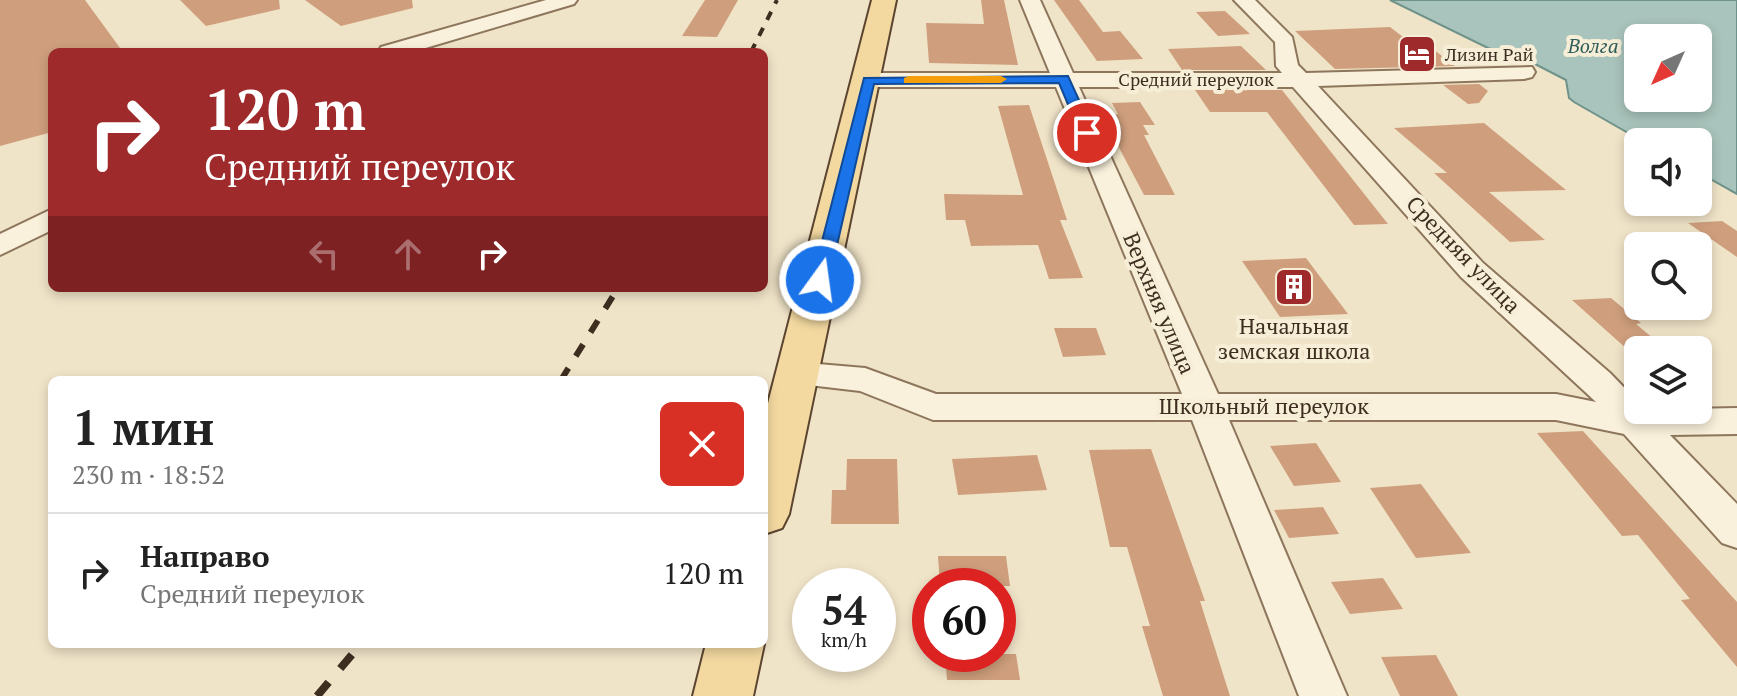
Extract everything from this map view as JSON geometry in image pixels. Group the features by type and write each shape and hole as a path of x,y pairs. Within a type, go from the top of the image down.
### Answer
{"main road":[{"path":"768,496 868,80 884,0"},
{"path":"723,696 734,648"}],"street":[{"path":"403,48 567,0"},
{"name":"Верхняя улица","path":"1030,0 1204,404 1323,696"},
{"name":"Средняя улица","path":"1244,0 1285,41 1287,66 1472,270 1597,381 1624,410"},
{"name":"Средний переулок","path":"868,80 1302,80 1524,72"},
{"path":"0,246 48,220"},
{"name":"Школьный переулок","path":"795,374 865,380 933,407 1204,404 1556,407 1624,421"},
{"name":"Школьный переулок","path":"1712,421 1737,421"},
{"name":"Средняя улица","path":"1637,424 1737,531"}],"water":[{"name":"Волга","path":"1390,0 1737,0 1737,194 1712,180 1712,128 1624,128 1624,131 1574,102 1569,98 1566,80 1535,64 1488,48"}],"building":[{"path":"0,0 85,0 120,48 48,48 48,133 0,146"},
{"path":"180,0 279,0 280,9 206,26"},
{"path":"305,0 412,0 413,8 341,26"},
{"path":"705,0 738,0 717,37 682,36"},
{"path":"981,0 1004,0 1018,65 929,63 926,23 984,24"},
{"path":"1054,0 1079,0 1103,32 1120,31 1143,59 1097,61"},
{"path":"1225,11 1250,34 1218,36 1196,12"},
{"path":"1390,27 1403,37 1416,36 1455,66 1335,69 1295,31"},
{"path":"1241,46 1266,70 1182,70 1168,49"},
{"path":"1479,84 1488,91 1479,103 1468,104 1443,85"},
{"path":"1195,90 1282,90 1388,224 1354,225 1267,112 1210,112"},
{"path":"1140,102 1155,125 1143,125 1149,135 1144,135 1175,195 1144,195 1106,123 1117,123 1113,115 1118,114 1112,103"},
{"path":"1029,105 1067,220 1060,220 1083,278 1049,279 1038,245 971,246 965,220 946,220 944,194 1023,195 998,106"},
{"path":"1484,123 1566,190 1489,192 1545,240 1510,242 1434,173 1447,173 1394,128"},
{"path":"1722,221 1737,231 1737,257 1712,240 1712,232 1701,232 1688,223"},
{"name":"Начальная земская школа","path":"1306,258 1348,314 1280,317 1242,261"},
{"path":"1611,298 1624,309 1624,320 1637,320 1641,323 1636,324 1650,336 1624,336 1624,346 1572,300"},
{"path":"1054,328 1096,328 1106,355 1063,357"},
{"path":"1583,431 1737,602 1737,667 1681,600 1690,599 1638,535 1622,536 1537,433"},
{"path":"1316,443 1341,482 1294,486 1270,446"},
{"path":"1151,449 1205,601 1200,601 1230,696 1163,696 1142,626 1150,626 1127,547 1110,547 1089,450"},
{"path":"1037,455 1047,490 958,495 952,459"},
{"path":"847,459 897,459 899,524 831,524 832,490 846,490"},
{"path":"1421,484 1471,553 1416,558 1370,488"},
{"path":"1323,507 1339,534 1289,538 1274,510"},
{"path":"938,556 1006,556 1008,568 939,568"},
{"path":"1383,578 1403,609 1350,614 1331,582"},
{"path":"1016,654 1020,680 947,680 946,672 1016,672"},
{"path":"1436,655 1458,696 1400,696 1381,657"}],"railway":[{"path":"753,48 777,0"},
{"path":"563,376 616,292"},
{"path":"317,696 358,648"}],"slow traffic":[{"path":"909,80 1001,79"}],"place":[{"name":"Лизин Рай","path":"1417,54"},
{"name":"Начальная земская школа","path":"1294,287"}],"route":[{"path":"820,280 868,80 1063,79 1087,133"}]}
